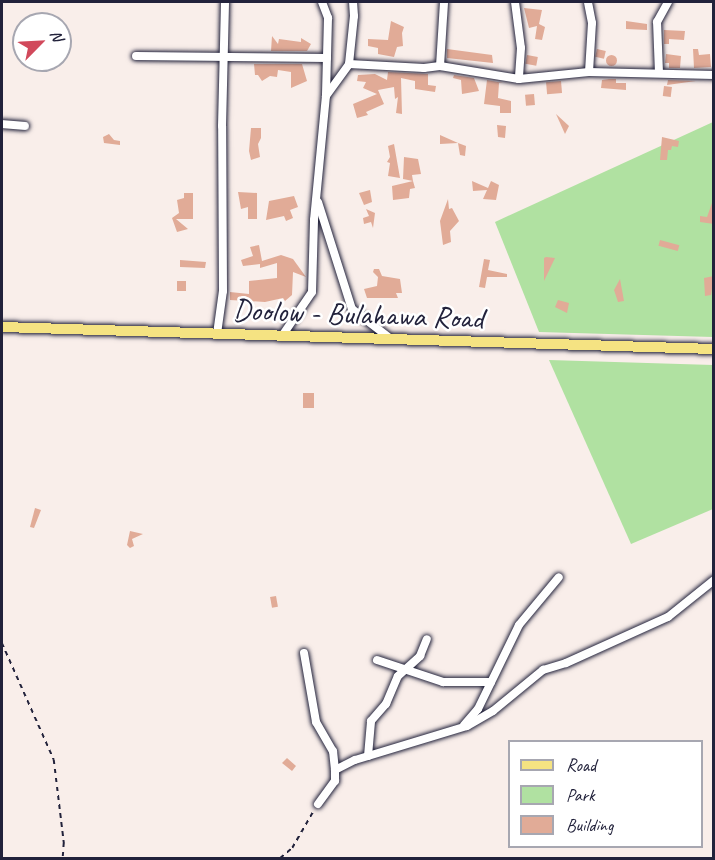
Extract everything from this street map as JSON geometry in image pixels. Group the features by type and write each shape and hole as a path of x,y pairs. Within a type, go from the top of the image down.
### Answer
{"main road":[{"name":"Doolow - Bulahawa Road","path":"2,327 714,349"}],"street":[{"path":"218,334 223,291 222,126 225,2"},
{"path":"282,336 312,292 316,197 326,96 328,18 322,2"},
{"path":"326,96 349,64 353,2"},
{"path":"440,66 444,2"},
{"path":"515,2 521,48 519,79"},
{"path":"588,2 592,22 589,72"},
{"path":"659,73 657,22 668,2"},
{"path":"136,56 327,58"},
{"path":"349,64 424,68 440,66 501,74 519,79 589,72 714,75"},
{"path":"2,124 25,126"},
{"path":"316,197 351,309 391,339"},
{"path":"462,728 478,709 519,625 559,577"},
{"path":"336,770 368,756 462,728 493,711 543,670 566,663 668,617 714,580"},
{"path":"368,756 372,721 386,704 398,676 420,656 428,639"},
{"path":"304,653 316,722 333,751 336,770 335,781 318,804"},
{"path":"377,660 453,683 491,682"}],"path":[{"path":"2,643 54,760 64,843 63,858"},
{"path":"280,858 292,848 318,804"}],"green space":[{"path":"713,122 713,337 539,332 495,222"},
{"path":"549,360 713,365 713,509 631,544"}],"building":[{"path":"524,8 542,10 539,24 545,27 542,40 535,39 537,26 529,28"},
{"path":"391,21 404,27 403,46 397,47 394,57 378,54 378,48 368,46 368,39 388,40"},
{"path":"626,21 647,24 647,30 626,29"},
{"path":"664,30 685,31 684,40 669,39 669,44 664,44"},
{"path":"272,36 278,44 279,39 301,42 301,38 311,44 307,51 271,51"},
{"path":"447,49 492,55 493,63 447,58"},
{"path":"597,49 606,51 604,59 595,57"},
{"path":"693,49 698,49 699,55 710,54 711,67 694,68"},
{"path":"666,54 681,56 680,68 669,68 669,63 665,63"},
{"path":"527,55 538,57 536,66 525,64"},
{"path":"611,55 615,56 615,64 611,65 607,64 606,60 607,56"},
{"path":"254,64 302,64 307,81 291,88 291,72 278,70 277,77 270,76 262,81 258,75 255,75"},
{"path":"388,72 428,74 428,85 436,86 435,92 415,89 415,81 401,78 402,114 396,113 398,97 395,99 394,87 378,90 384,104 366,112 368,115 357,118 353,104 377,94 363,88 366,82 357,81 358,75 375,74 387,80"},
{"path":"454,75 474,78 479,91 462,94 461,80 453,78"},
{"path":"616,79 616,83 626,83 626,90 601,88 602,80"},
{"path":"487,80 503,83 499,83 498,98 511,101 511,113 500,113 500,106 484,104"},
{"path":"668,80 696,81 667,85"},
{"path":"561,81 562,93 547,94 546,82"},
{"path":"664,86 672,87 671,97 663,96"},
{"path":"534,94 535,105 526,106 525,95"},
{"path":"556,114 569,126 565,134"},
{"path":"497,125 506,126 505,138 498,137"},
{"path":"251,128 261,128 261,138 258,144 260,157 251,160 249,151"},
{"path":"109,134 114,140 120,141 120,145 104,143 103,137"},
{"path":"440,135 458,143 440,144"},
{"path":"662,137 679,141 678,147 672,146 671,150 668,150 667,160 660,160"},
{"path":"458,143 466,146 465,156 460,155"},
{"path":"394,144 400,178 388,176 390,163 387,162 390,157 388,146"},
{"path":"404,157 418,159 421,174 412,175 413,181 403,179"},
{"path":"413,181 415,188 410,189 409,198 393,200 392,186"},
{"path":"472,181 488,188 491,181 499,185 496,200 483,199 487,190 473,191"},
{"path":"370,190 372,202 364,205 359,193"},
{"path":"238,192 257,193 257,219 248,219 248,207 241,209"},
{"path":"184,193 193,193 193,219 176,219 188,229 177,232 172,218 179,213 177,200 184,198"},
{"path":"294,196 298,207 290,210 293,218 286,221 284,216 266,220 269,201"},
{"path":"448,199 449,209 452,208 459,221 450,231 451,242 443,245 440,221"},
{"path":"713,200 714,224 700,222 700,216 707,217"},
{"path":"366,209 375,213 373,228 371,222 364,224 363,218 369,216"},
{"path":"660,240 679,245 678,251 658,246"},
{"path":"259,245 262,261 281,255 293,259 306,277 293,272 292,295 285,301 283,298 265,302 230,300 230,292 249,294 249,281 277,278 277,263 260,268 260,264 243,266 241,260 253,256 250,247"},
{"path":"544,258 555,258 544,281"},
{"path":"484,259 490,260 488,270 507,274 507,277 487,277 485,288 479,287"},
{"path":"180,260 206,262 205,268 180,267"},
{"path":"374,269 379,269 382,276 400,279 402,293 396,293 398,298 367,298 364,289 377,286 378,277 373,272"},
{"path":"714,276 711,295 705,296 704,278"},
{"path":"620,279 624,301 618,302 614,290"},
{"path":"177,281 186,281 186,291 177,291"},
{"path":"558,300 569,303 567,313 555,307"},
{"path":"303,393 314,393 314,408 303,408"},
{"path":"35,508 41,510 34,528 30,527"},
{"path":"130,531 143,534 132,539 134,546 130,548 127,545"},
{"path":"276,596 278,607 272,608 270,597"},
{"path":"287,758 296,766 292,771 282,763"}]}
